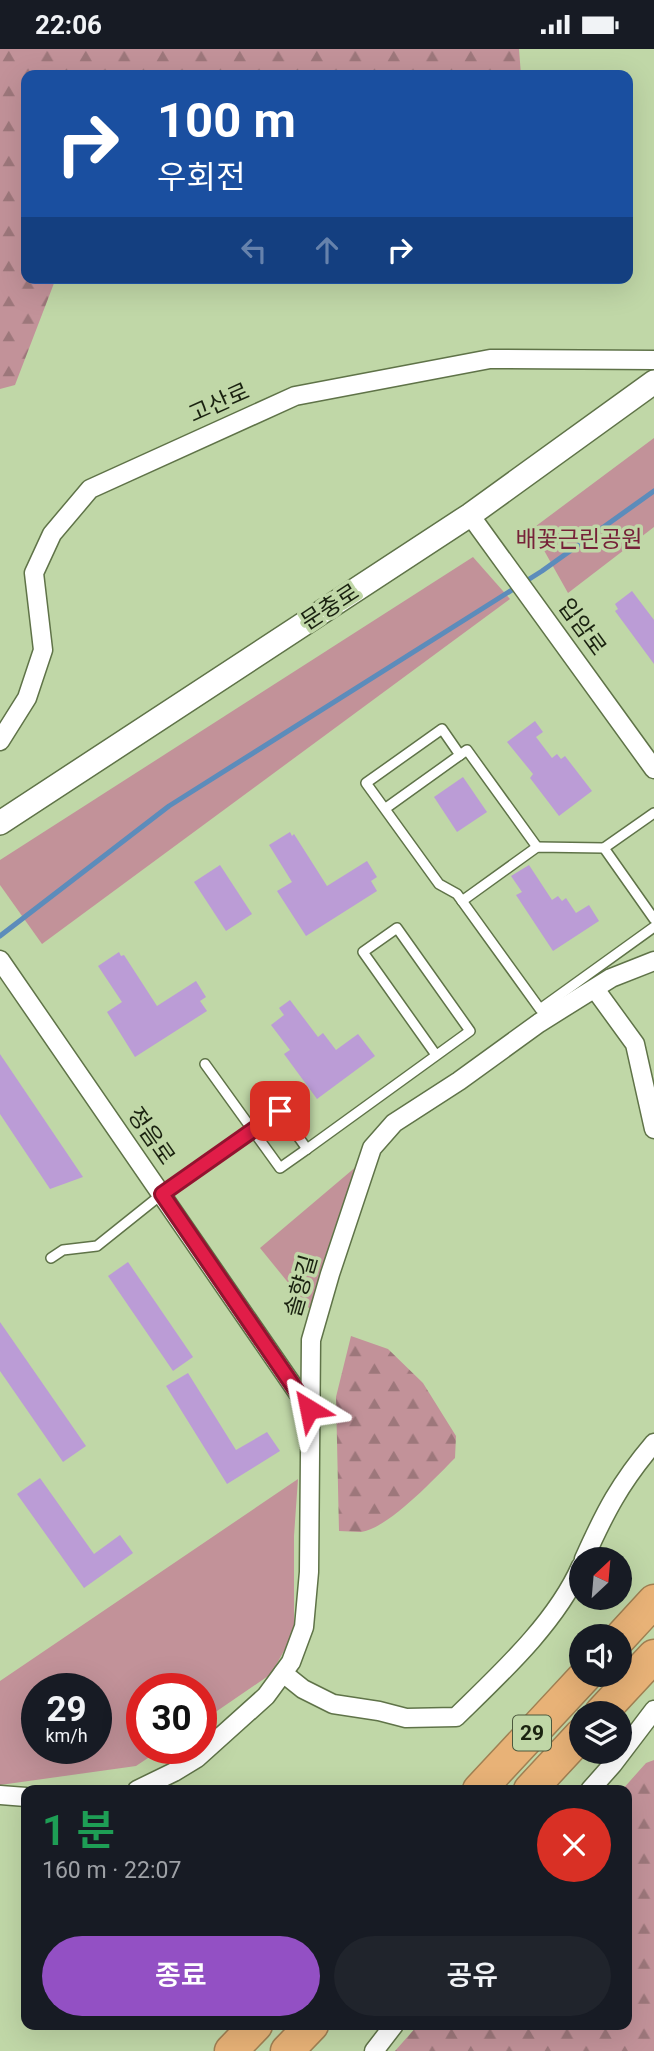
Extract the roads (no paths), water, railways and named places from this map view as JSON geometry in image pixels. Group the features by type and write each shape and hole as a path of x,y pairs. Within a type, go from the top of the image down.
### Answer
{"highway":[{"path":"632,1625 654,1601"},
{"path":"612,1701 654,1656"},
{"name":"29","path":"484,1785 575,1687"},
{"name":"29","path":"535,1785 569,1748"},
{"path":"231,2051 251,2030"},
{"path":"287,2051 307,2030"}],"street":[{"name":"고산로","path":"0,741 27,698 44,650 34,573 52,534 90,489 295,396 491,359 654,360"},
{"name":"문충로","path":"0,823 470,515 654,382"},
{"name":"입암로","path":"470,515 654,769"},
{"name":"정음로","path":"0,960 309,1409"},
{"name":"솔향길","path":"147,1785 197,1758 266,1696 291,1662 304,1626 309,1572 311,1340 333,1262 372,1148 394,1123 459,1081 539,1023 611,978 654,961"},
{"path":"595,989 635,1044 654,1129"},
{"path":"589,1547 607,1508 629,1472 654,1443"},
{"path":"283,1673 303,1689 334,1704 406,1718 456,1717 494,1680 569,1592"},
{"path":"594,1785 654,1710"},
{"path":"0,1795 21,1797"},
{"path":"374,2051 390,2030"}],"lane":[{"path":"460,755 442,729 366,783 439,884 457,894 540,1009 654,926"},
{"path":"386,808 467,750 537,847"},
{"path":"462,901 537,847 604,848 654,813"},
{"path":"604,848 654,919"},
{"path":"205,1064 280,1168 307,1149 470,1031 397,928 363,952 436,1055"},
{"path":"51,1258 63,1250 97,1246 162,1194 280,1111 307,1149"}],"waterway":[{"path":"0,936 169,806 542,571 654,491"}],"park label":[{"name":"배꽃근린공원","path":"579,539"}]}
